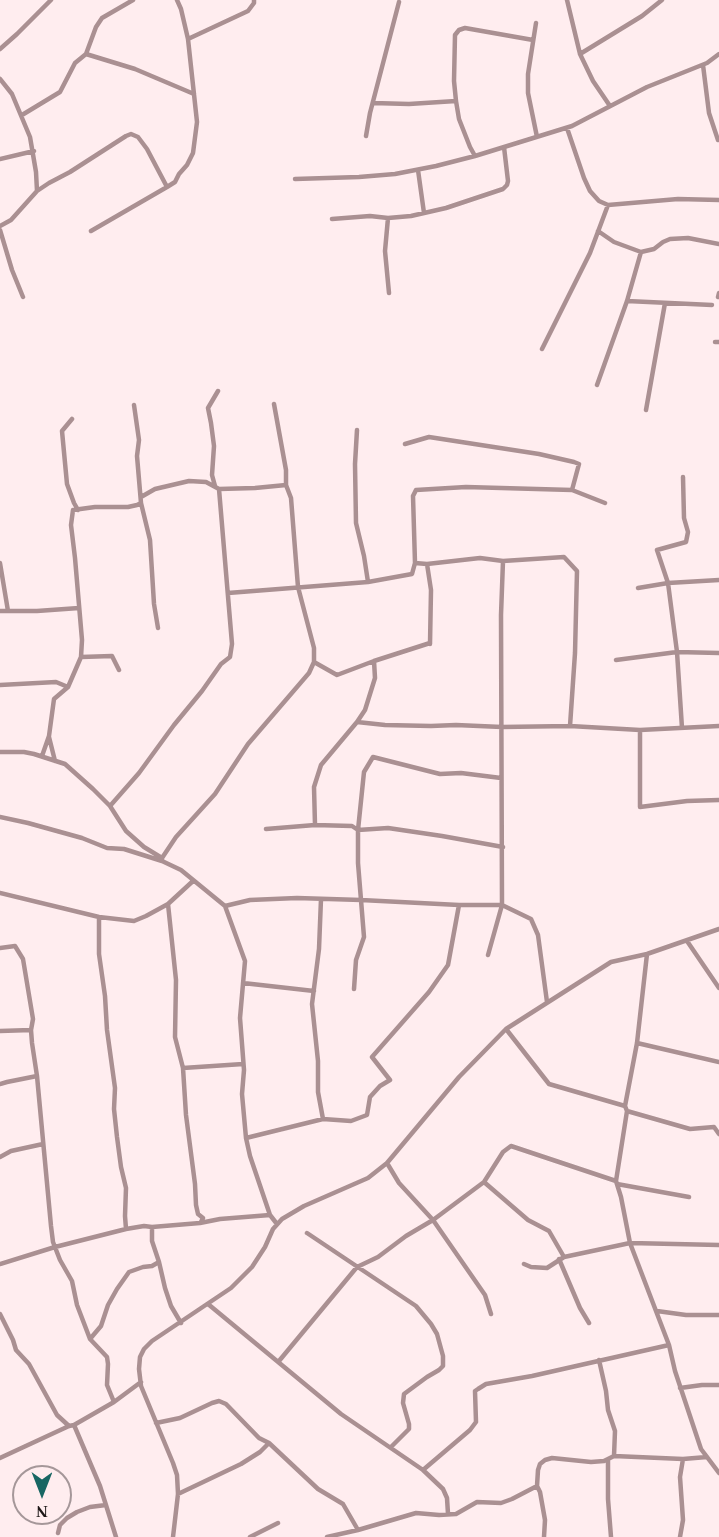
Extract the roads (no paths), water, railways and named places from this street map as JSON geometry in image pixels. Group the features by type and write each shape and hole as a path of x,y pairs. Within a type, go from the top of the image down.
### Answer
{"street":[{"path":"0,49 51,0"},
{"path":"22,115 60,92 75,63 86,54 96,27 102,18 133,0"},
{"path":"91,231 175,182 193,153 197,122 188,39 177,0"},
{"path":"188,39 248,11 254,0"},
{"path":"567,0 580,54 609,106"},
{"path":"580,54 642,16 662,0"},
{"path":"366,136 399,2"},
{"path":"536,23 528,74 528,93 537,137"},
{"path":"475,156 462,128 456,101 455,35 459,30 465,28 533,40"},
{"path":"86,54 135,69 194,94"},
{"path":"295,179 395,174 475,156 567,128 647,87 703,65 719,54"},
{"path":"703,65 709,114 718,140"},
{"path":"0,79 12,94 30,136 34,151 37,191"},
{"path":"373,103 409,104 456,101"},
{"path":"567,128 584,178 590,191 599,201 608,205 678,199 719,200"},
{"path":"23,297 12,270 0,228 11,220 37,191 131,134 138,137 147,149 167,187"},
{"path":"332,219 411,216 446,208 503,189 508,181 504,147"},
{"path":"0,159 34,151"},
{"path":"418,170 424,213"},
{"path":"542,349 590,253 608,205"},
{"path":"388,218 385,251 389,293"},
{"path":"598,231 614,242 641,252 654,249 670,239 688,238 719,244"},
{"path":"597,385 627,301 641,252"},
{"path":"627,301 712,305"},
{"path":"646,410 665,303"},
{"path":"110,806 139,773 221,664 230,657 232,644 228,593 217,488 212,475 214,452 212,423 208,408 218,391"},
{"path":"162,859 176,837 214,794 248,744 309,673 314,662 314,648 298,587 291,498 286,484 286,470 274,404"},
{"path":"134,405 139,440 137,456 141,500 150,540 154,604 158,628"},
{"path":"72,418 62,431 67,484 78,510"},
{"path":"357,430 356,523 368,582"},
{"path":"405,444 429,437 539,454 574,462 579,464 572,490"},
{"path":"207,482 212,475"},
{"path":"682,728 677,652 668,583 657,550 686,542 688,532 684,518 683,477"},
{"path":"42,756 49,736 54,699 68,687 81,657 82,640 71,525 73,510 137,505 155,489 182,481 207,482 217,488 255,488 286,484"},
{"path":"228,593 368,582 412,574 415,563 413,496 417,490 466,487 572,490 605,503"},
{"path":"415,563 426,564 480,558 503,561 564,557 577,571 570,726"},
{"path":"488,955 502,905 501,615 503,561"},
{"path":"0,563 8,611"},
{"path":"314,662 337,675 374,661 430,645 431,590 426,564"},
{"path":"638,588 668,583 719,580"},
{"path":"0,611 79,608"},
{"path":"616,660 677,652 719,652"},
{"path":"81,657 112,656 119,670"},
{"path":"315,825 314,787 321,765 365,710 375,678 374,661"},
{"path":"0,685 56,682 68,687"},
{"path":"357,722 385,725 570,726 640,730 719,726"},
{"path":"640,730 640,807 687,801 719,800"},
{"path":"49,736 55,761"},
{"path":"0,752 24,752 65,764 110,806 126,831 144,847 181,870 225,906 245,961 240,1018 246,1138 270,1215 277,1224"},
{"path":"354,989 356,960 364,937 358,863 358,830 364,772 373,757 440,774 461,773 501,778"},
{"path":"0,816 82,837 107,848 124,849 162,859"},
{"path":"266,829 315,825 352,826 358,830 388,828 502,848"},
{"path":"0,892 99,917 134,921 168,904 193,881"},
{"path":"225,906 250,900 297,898 502,905 531,920 538,935 547,1002"},
{"path":"321,899 319,949 312,1004 318,1061 318,1092 323,1119"},
{"path":"168,904 176,980 175,1037 183,1068 196,1205 198,1214 203,1218 201,1222"},
{"path":"246,1138 323,1119 351,1121 367,1115 370,1097 380,1086 390,1080 372,1057 429,992 448,965 459,905"},
{"path":"99,917 99,954 115,1088 114,1109 126,1188 126,1229"},
{"path":"173,1537 178,1494 177,1475 146,1401 141,1382 140,1357 144,1349 152,1341 231,1288 252,1268 277,1224 289,1214 368,1178 387,1163 459,1077 506,1029 611,962 646,954 719,929"},
{"path":"687,940 719,988"},
{"path":"0,948 15,946 23,959 33,1019 31,1030 38,1076 51,1226 55,1247 72,1281 77,1305 90,1339 107,1357 107,1385 114,1402"},
{"path":"646,954 637,1042 617,1182 630,1243 669,1345 680,1388 701,1449 711,1459 719,1473"},
{"path":"243,982 314,991"},
{"path":"506,1029 549,1084 690,1129 714,1127 719,1134"},
{"path":"0,1031 31,1030"},
{"path":"637,1042 719,1062"},
{"path":"183,1068 243,1064"},
{"path":"0,1084 38,1076"},
{"path":"0,1157 11,1151 43,1144"},
{"path":"279,1361 357,1267 378,1257 484,1182 503,1152 511,1146 617,1182 689,1197"},
{"path":"387,1163 399,1183 433,1220 484,1295 491,1314"},
{"path":"484,1182 528,1220 549,1231 562,1258 580,1308 589,1323"},
{"path":"0,1264 126,1229 270,1215"},
{"path":"152,1227 152,1241 165,1288 171,1306 181,1323"},
{"path":"308,1233 417,1306 437,1334 443,1356 443,1366 404,1394 403,1403 409,1429 391,1447"},
{"path":"524,1264 547,1268 562,1258 630,1243 719,1245"},
{"path":"90,1339 101,1326 108,1305 129,1272 159,1262"},
{"path":"208,1304 341,1414 423,1470 443,1489 447,1498 448,1515"},
{"path":"657,1311 686,1315 719,1315"},
{"path":"0,1314 16,1350 29,1364 57,1415 71,1425 100,1486 116,1537"},
{"path":"423,1470 470,1430 476,1422 475,1391 486,1384 669,1345"},
{"path":"599,1360 608,1410 615,1431 614,1456"},
{"path":"0,1458 114,1402 141,1382"},
{"path":"680,1388 719,1385"},
{"path":"156,1423 180,1418 219,1401 226,1404 259,1438 269,1443 318,1489 343,1504 358,1530"},
{"path":"178,1494 242,1464 269,1443"},
{"path":"698,1457 701,1449"},
{"path":"543,1537 545,1520 537,1486 538,1470 540,1464 545,1460 552,1458 591,1462 614,1456 711,1459"},
{"path":"608,1459 611,1537"},
{"path":"680,1537 683,1520 680,1477 683,1459"},
{"path":"327,1537 416,1513 456,1514 477,1502 501,1503 537,1486"},
{"path":"58,1533 60,1526 76,1512 106,1505"},
{"path":"250,1537 278,1523"}]}
